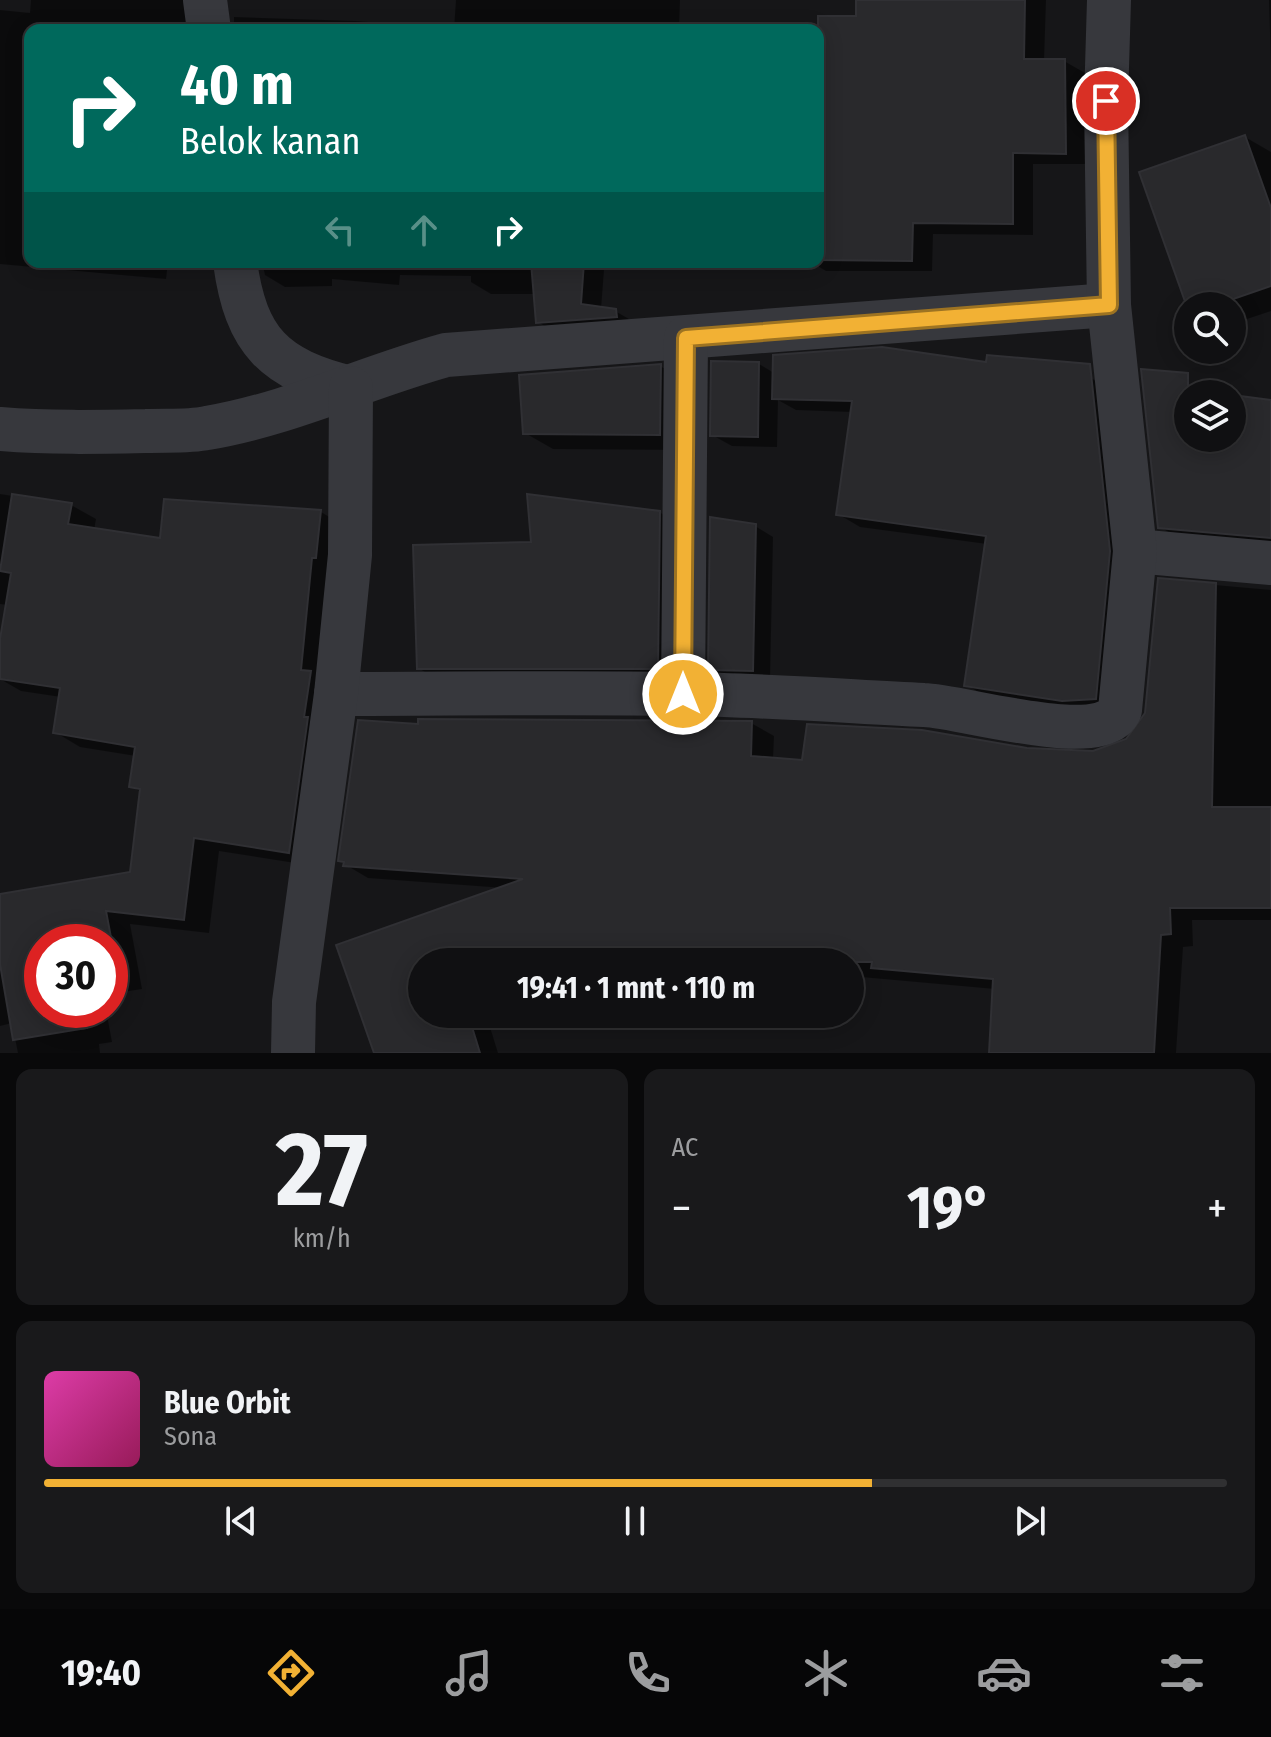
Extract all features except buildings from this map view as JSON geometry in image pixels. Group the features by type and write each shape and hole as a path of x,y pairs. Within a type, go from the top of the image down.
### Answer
{"street":[{"path":"205,0 208,24"},
{"path":"336,694 683,694 943,706 1049,726 1106,726 1116,719 1120,710 1135,551 1109,305 1106,101 1109,0"},
{"path":"236,268 240,299 254,332 272,354 294,370 351,388"},
{"path":"0,429 57,434 206,429 351,388 385,372 446,355 1109,305"},
{"path":"683,694 686,338"},
{"path":"293,1053 294,1002 336,694 350,555 351,388"},
{"path":"1135,551 1271,563"}],"route":[{"path":"683,694 686,338 913,323 1109,305 1106,101"}]}
